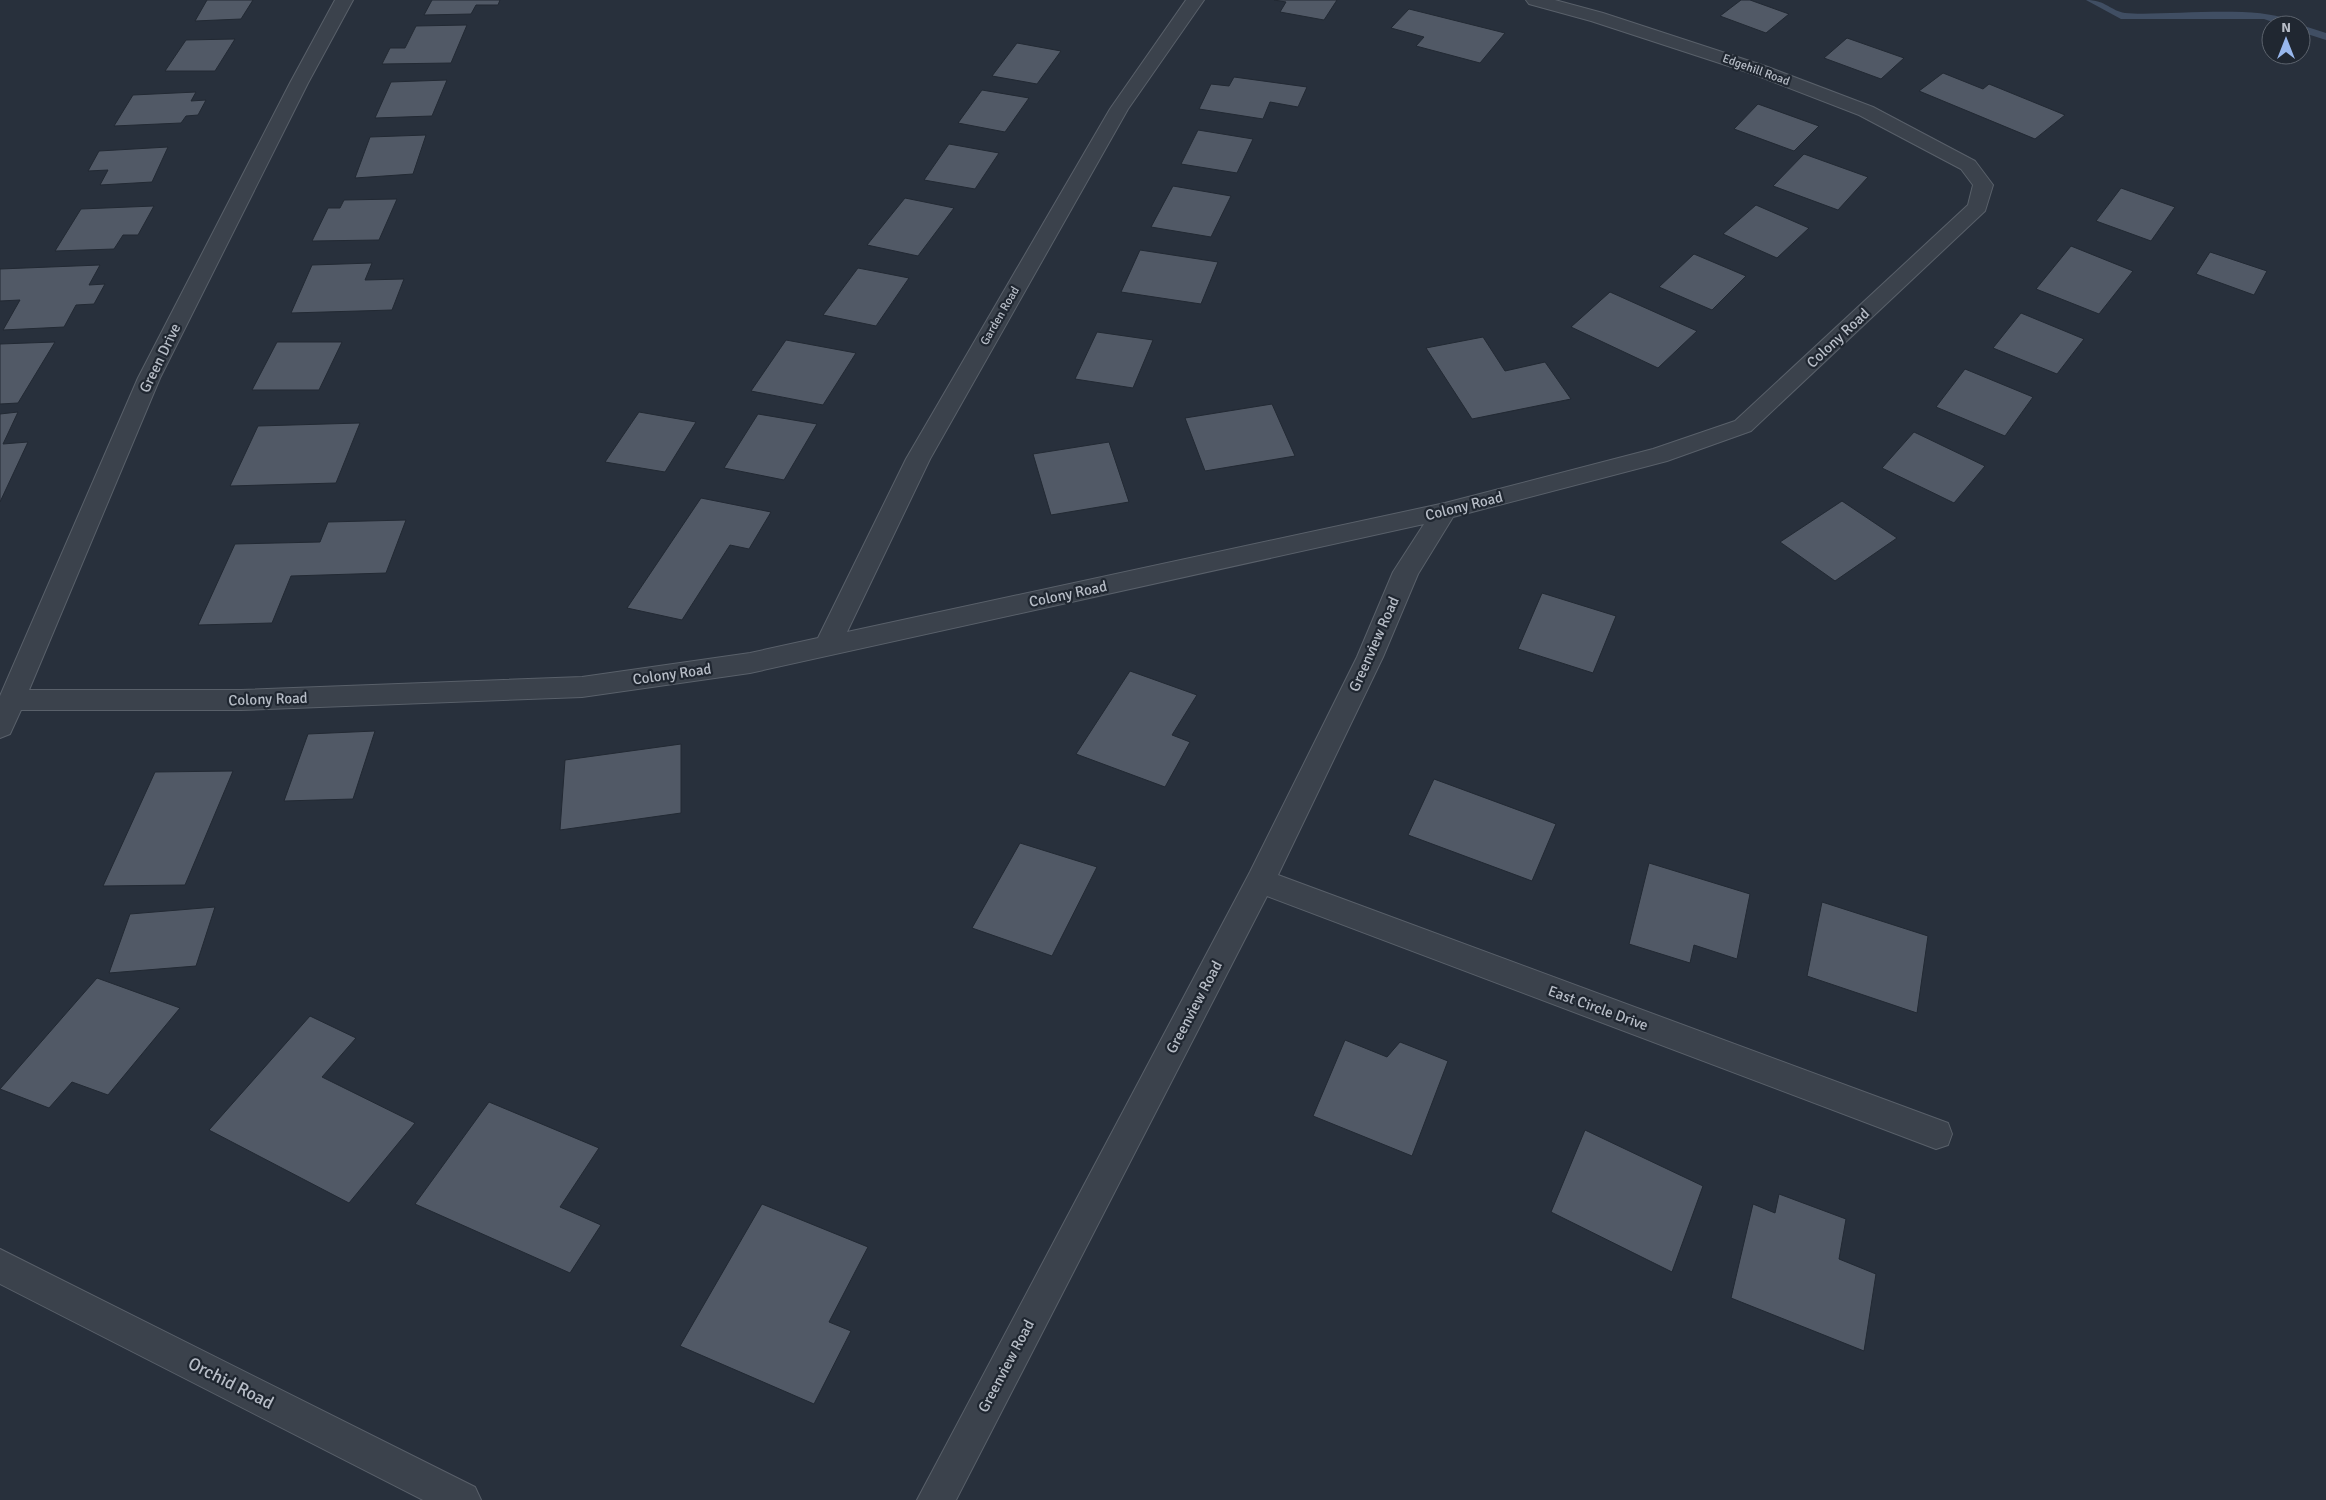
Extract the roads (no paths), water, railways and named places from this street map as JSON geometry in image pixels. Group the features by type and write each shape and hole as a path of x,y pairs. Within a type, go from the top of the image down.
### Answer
{"street":[{"name":"Green Drive","path":"0,728 149,378 294,92 344,0"},
{"name":"Garden Road","path":"828,646 918,459 1119,109 1195,0"},
{"name":"Edgehill Road","path":"1535,0 1597,17 1768,73 1866,111 1968,165"},
{"name":"Colony Road","path":"13,700 241,700 582,687 750,663 1445,512 1659,455 1743,426 1978,207 1983,185 1968,165"},
{"name":"Greenview Road","path":"936,1500 1260,881 1370,657 1406,572 1445,512"},
{"name":"East Circle Drive","path":"1260,881 1936,1134"},
{"name":"Orchid Road","path":"0,1266 462,1500"}],"waterway":[{"path":"2091,0 2121,16 2261,16"},
{"path":"2311,32 2326,37"}]}
